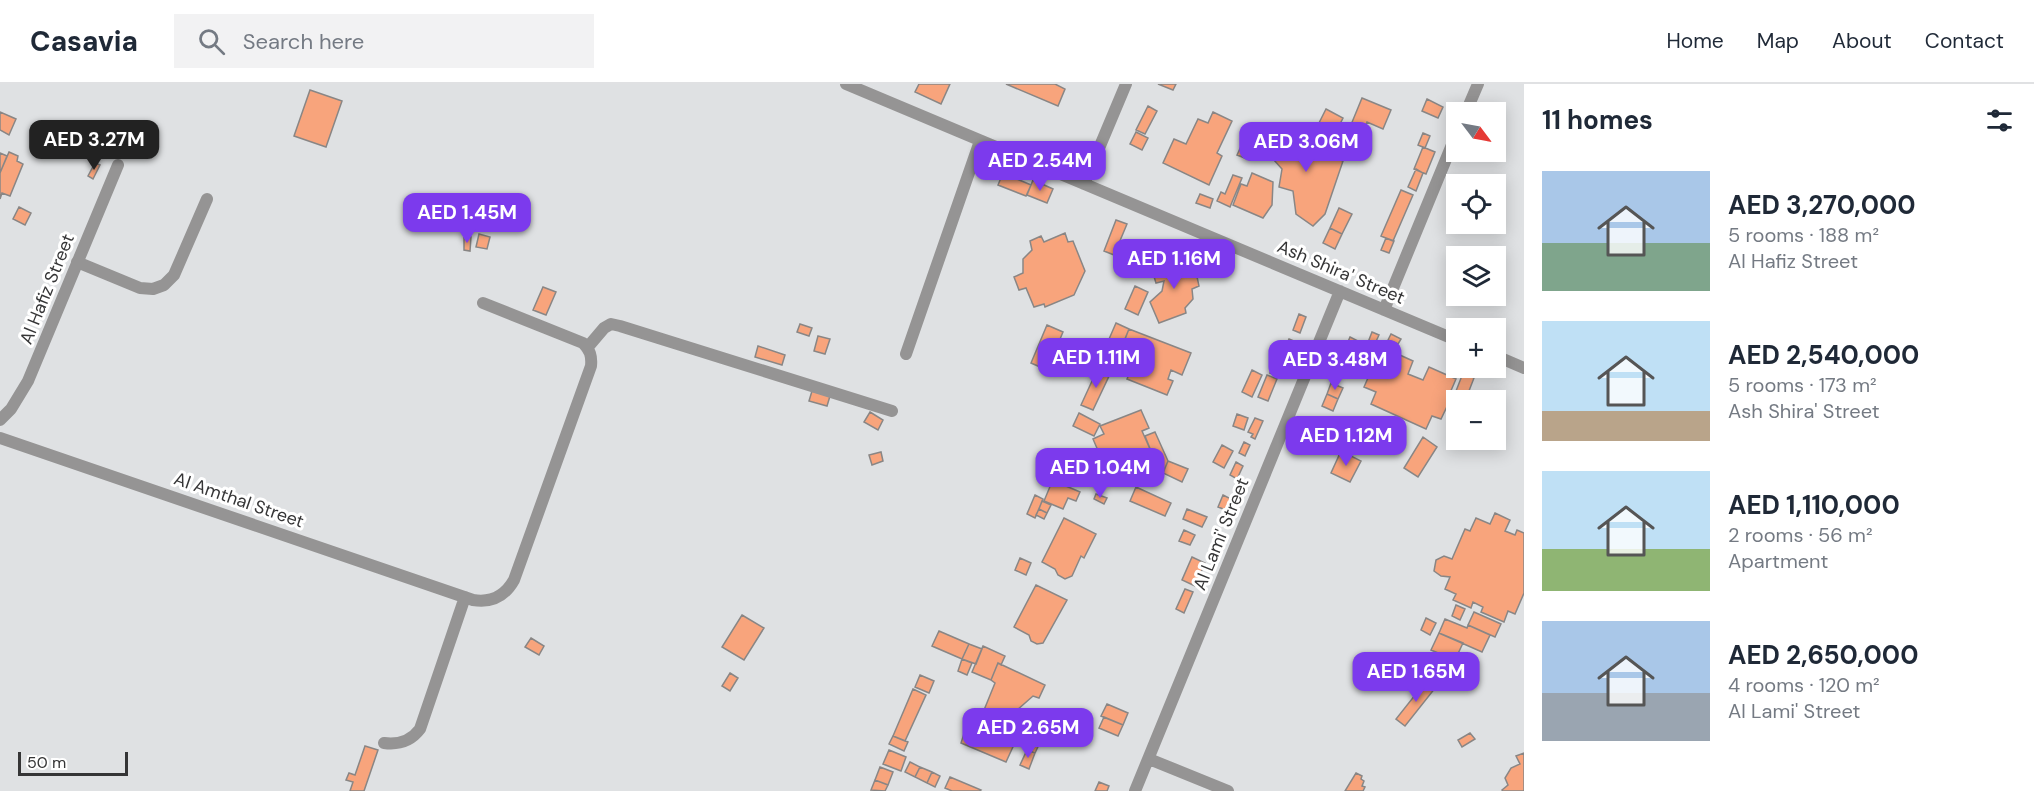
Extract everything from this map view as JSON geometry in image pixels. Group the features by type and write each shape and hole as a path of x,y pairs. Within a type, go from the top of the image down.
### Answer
{"street":[{"name":"Ash Shira' Street","path":"846,84 1446,336"},
{"path":"1084,184 1126,84"},
{"path":"1470,102 1478,84"},
{"path":"906,354 980,141"},
{"path":"1384,310 1446,159"},
{"name":"Al Hafiz Street","path":"0,420 11,409 28,381 118,165"},
{"path":"77,262 140,288 153,289 164,285 174,275 207,199"},
{"name":"Al Lami' Street","path":"1135,791 1340,291"},
{"path":"483,303 576,340 587,348 604,328 611,324 892,411"},
{"name":"Al Amthal Street","path":"0,438 480,601 493,599 505,592 514,580 591,366 591,354 587,348"},
{"path":"1506,361 1524,368"},
{"path":"384,743 406,741 420,729 465,597"},
{"path":"1149,759 1228,791"}],"building":[{"path":"919,84 950,84 941,104 915,92"},
{"path":"1006,84 1055,84 1065,89 1058,106"},
{"path":"1158,84 1176,84 1173,90"},
{"path":"310,90 342,101 326,147 294,136"},
{"path":"1362,98 1391,110 1383,129 1367,122 1361,137 1348,132"},
{"path":"1427,99 1443,107 1438,118 1422,111"},
{"path":"1148,106 1157,111 1145,134 1136,130"},
{"path":"1326,109 1343,118 1335,134 1318,125"},
{"path":"0,112 16,119 9,135 0,130"},
{"path":"1213,112 1232,121 1217,153 1222,156 1209,185 1163,163 1174,139 1186,144 1198,119 1208,123"},
{"path":"1250,126 1263,132 1257,145 1244,140"},
{"path":"1281,128 1327,145 1327,155 1343,161 1325,214 1313,226 1296,214 1293,191 1279,187 1282,169 1273,159 1272,131"},
{"path":"50,130 79,143 74,154 45,141"},
{"path":"1136,132 1148,138 1142,150 1130,144"},
{"path":"1423,133 1430,136 1425,148 1418,145"},
{"path":"1244,140 1257,145 1250,160 1237,155"},
{"path":"1423,147 1435,152 1426,174 1414,169"},
{"path":"9,152 18,156 17,161 23,164 10,196 2,193 0,199 0,173"},
{"path":"0,153 7,156 0,173"},
{"path":"95,163 100,165 93,179 88,176"},
{"path":"1416,169 1423,173 1416,191 1408,187"},
{"path":"1003,173 1031,185 1026,196 998,185"},
{"path":"1252,173 1273,182 1272,205 1263,218 1233,205 1241,184 1247,186"},
{"path":"1233,175 1242,178 1230,207 1217,201 1221,192 1225,194"},
{"path":"1033,180 1053,189 1047,203 1027,195"},
{"path":"1401,190 1413,195 1393,241 1381,236"},
{"path":"1200,194 1213,199 1210,208 1196,203"},
{"path":"19,207 31,213 25,225 13,219"},
{"path":"1339,208 1352,214 1342,234 1330,228"},
{"path":"1116,220 1127,224 1114,255 1104,251"},
{"path":"1330,228 1342,234 1335,249 1323,243"},
{"path":"1065,233 1068,242 1073,241 1085,271 1074,295 1045,307 1044,304 1034,307 1026,288 1019,290 1014,277 1023,273 1023,259 1032,250 1030,241 1041,236 1044,242"},
{"path":"479,234 490,237 487,249 476,247"},
{"path":"464,237 471,237 470,251 464,250"},
{"path":"1386,238 1394,241 1389,253 1381,250"},
{"path":"1186,260 1191,272 1196,272 1199,286 1192,289 1193,299 1185,308 1186,313 1159,323 1150,302 1162,291 1164,281 1156,283 1152,270"},
{"path":"1135,286 1148,292 1138,315 1125,309"},
{"path":"543,287 556,292 546,315 533,310"},
{"path":"1299,314 1306,317 1300,333 1293,330"},
{"path":"1116,323 1129,329 1120,352 1106,346"},
{"path":"800,324 812,328 809,336 797,332"},
{"path":"1047,325 1063,332 1047,370 1031,363"},
{"path":"1129,329 1191,353 1182,375 1171,370 1168,379 1173,381 1167,395 1127,379 1138,353 1122,346"},
{"path":"1372,332 1379,335 1373,348 1367,345"},
{"path":"1391,334 1401,339 1398,344 1388,340"},
{"path":"818,336 830,339 825,354 814,351"},
{"path":"1350,337 1362,343 1349,374 1337,368"},
{"path":"1289,339 1296,342 1288,361 1281,358"},
{"path":"758,346 785,355 782,365 755,357"},
{"path":"1122,346 1126,348 1120,363 1116,361"},
{"path":"1391,351 1413,361 1408,374 1423,380 1429,367 1446,375 1446,378 1456,379 1451,390 1446,390 1446,409 1441,419 1432,416 1426,429 1371,404 1376,392 1364,387 1375,362 1378,363 1383,352 1389,354"},
{"path":"1277,357 1288,361 1281,377 1270,373"},
{"path":"1098,368 1110,374 1093,410 1081,405"},
{"path":"1252,370 1262,375 1252,397 1242,392"},
{"path":"1267,375 1277,379 1268,401 1258,397"},
{"path":"1461,378 1474,378 1469,390 1456,390"},
{"path":"1331,383 1343,388 1338,399 1327,394"},
{"path":"812,391 830,396 827,406 809,401"},
{"path":"1327,394 1338,399 1333,411 1322,406"},
{"path":"1141,410 1149,428 1142,431 1150,449 1144,461 1126,468 1128,475 1111,481 1093,439 1104,434 1100,426"},
{"path":"870,412 883,420 878,430 864,422"},
{"path":"1079,413 1100,424 1094,436 1073,426"},
{"path":"1237,414 1248,418 1244,430 1233,426"},
{"path":"1255,418 1263,421 1255,439 1251,437 1253,434 1248,432"},
{"path":"1155,432 1168,461 1165,468 1159,471 1145,436"},
{"path":"1423,437 1437,447 1418,477 1404,468"},
{"path":"1244,442 1250,445 1245,456 1239,453"},
{"path":"1222,445 1233,451 1224,468 1213,462"},
{"path":"1341,451 1361,461 1350,482 1331,473"},
{"path":"881,452 883,461 872,465 869,455"},
{"path":"1060,457 1080,466 1075,478 1055,469"},
{"path":"1168,461 1188,469 1182,482 1163,473"},
{"path":"1236,462 1243,466 1237,479 1230,475"},
{"path":"1083,468 1091,471 1086,481 1078,478"},
{"path":"1054,477 1080,492 1076,501 1068,498 1063,509 1044,501"},
{"path":"1136,487 1171,503 1165,516 1130,501"},
{"path":"1096,494 1107,498 1104,504 1094,499"},
{"path":"1035,495 1043,499 1035,518 1027,514"},
{"path":"1223,495 1231,499 1226,510 1218,507"},
{"path":"1042,501 1051,505 1047,513 1039,509"},
{"path":"1039,509 1047,513 1044,519 1036,515"},
{"path":"1187,509 1207,517 1202,527 1183,519"},
{"path":"1495,513 1510,520 1505,531 1515,535 1517,530 1524,533 1524,593 1515,614 1508,611 1504,622 1481,612 1483,607 1473,602 1471,608 1453,600 1456,594 1445,589 1450,577 1441,576 1434,571 1436,560 1444,556 1452,559 1465,529 1470,531 1476,518 1490,524"},
{"path":"1064,518 1096,534 1084,558 1081,556 1072,576 1065,579 1058,575 1055,569 1042,562"},
{"path":"1184,530 1195,535 1190,545 1179,541"},
{"path":"1192,557 1205,563 1195,586 1182,580"},
{"path":"1020,558 1031,563 1026,575 1015,570"},
{"path":"1036,585 1067,600 1043,643 1037,644 1031,641 1029,635 1014,627"},
{"path":"1185,589 1193,592 1184,613 1176,609"},
{"path":"1456,605 1465,609 1460,620 1452,616"},
{"path":"1474,612 1501,624 1495,637 1468,625"},
{"path":"742,615 764,628 744,660 722,647"},
{"path":"1426,618 1436,623 1430,635 1421,630"},
{"path":"1445,619 1467,628 1468,625 1490,635 1482,652 1439,633"},
{"path":"939,631 969,644 962,659 932,646"},
{"path":"1439,633 1463,643 1455,660 1431,650"},
{"path":"531,638 544,646 539,655 525,647"},
{"path":"969,644 982,649 976,664 962,659"},
{"path":"983,646 1005,656 1001,665 998,663 991,680 972,672"},
{"path":"962,659 972,663 967,675 958,671"},
{"path":"1450,661 1461,666 1459,671 1448,666"},
{"path":"998,663 1045,685 1039,698 1033,696 1016,711 1010,723 1017,738 1006,762 961,743 968,721 982,715 995,683 991,680"},
{"path":"730,673 738,678 730,691 722,686"},
{"path":"920,675 934,681 929,693 915,687"},
{"path":"1427,680 1436,687 1405,726 1396,719"},
{"path":"913,689 926,695 905,741 893,736"},
{"path":"1107,704 1128,713 1123,725 1101,716"},
{"path":"1104,717 1123,725 1118,736 1099,728"},
{"path":"1034,732 1043,736 1035,753 1027,750"},
{"path":"1470,733 1475,739 1462,747 1458,740"},
{"path":"893,736 908,742 904,751 889,744"},
{"path":"365,746 378,750 364,791 350,791 353,782 346,780 349,773 355,775"},
{"path":"889,750 906,757 901,771 883,764"},
{"path":"1027,750 1035,753 1029,769 1020,765"},
{"path":"1524,753 1524,791 1503,791 1508,785 1505,778 1511,768 1520,764 1516,756"},
{"path":"910,762 920,767 915,777 905,772"},
{"path":"880,767 893,772 888,785 875,780"},
{"path":"920,767 932,772 927,783 915,777"},
{"path":"932,772 940,776 935,787 927,783"},
{"path":"1356,773 1362,776 1361,779 1364,781 1363,791 1345,791"},
{"path":"950,777 981,790 952,791 945,788"},
{"path":"875,780 888,785 885,791 871,790"},
{"path":"1099,782 1109,786 1107,791 1095,791"}]}
